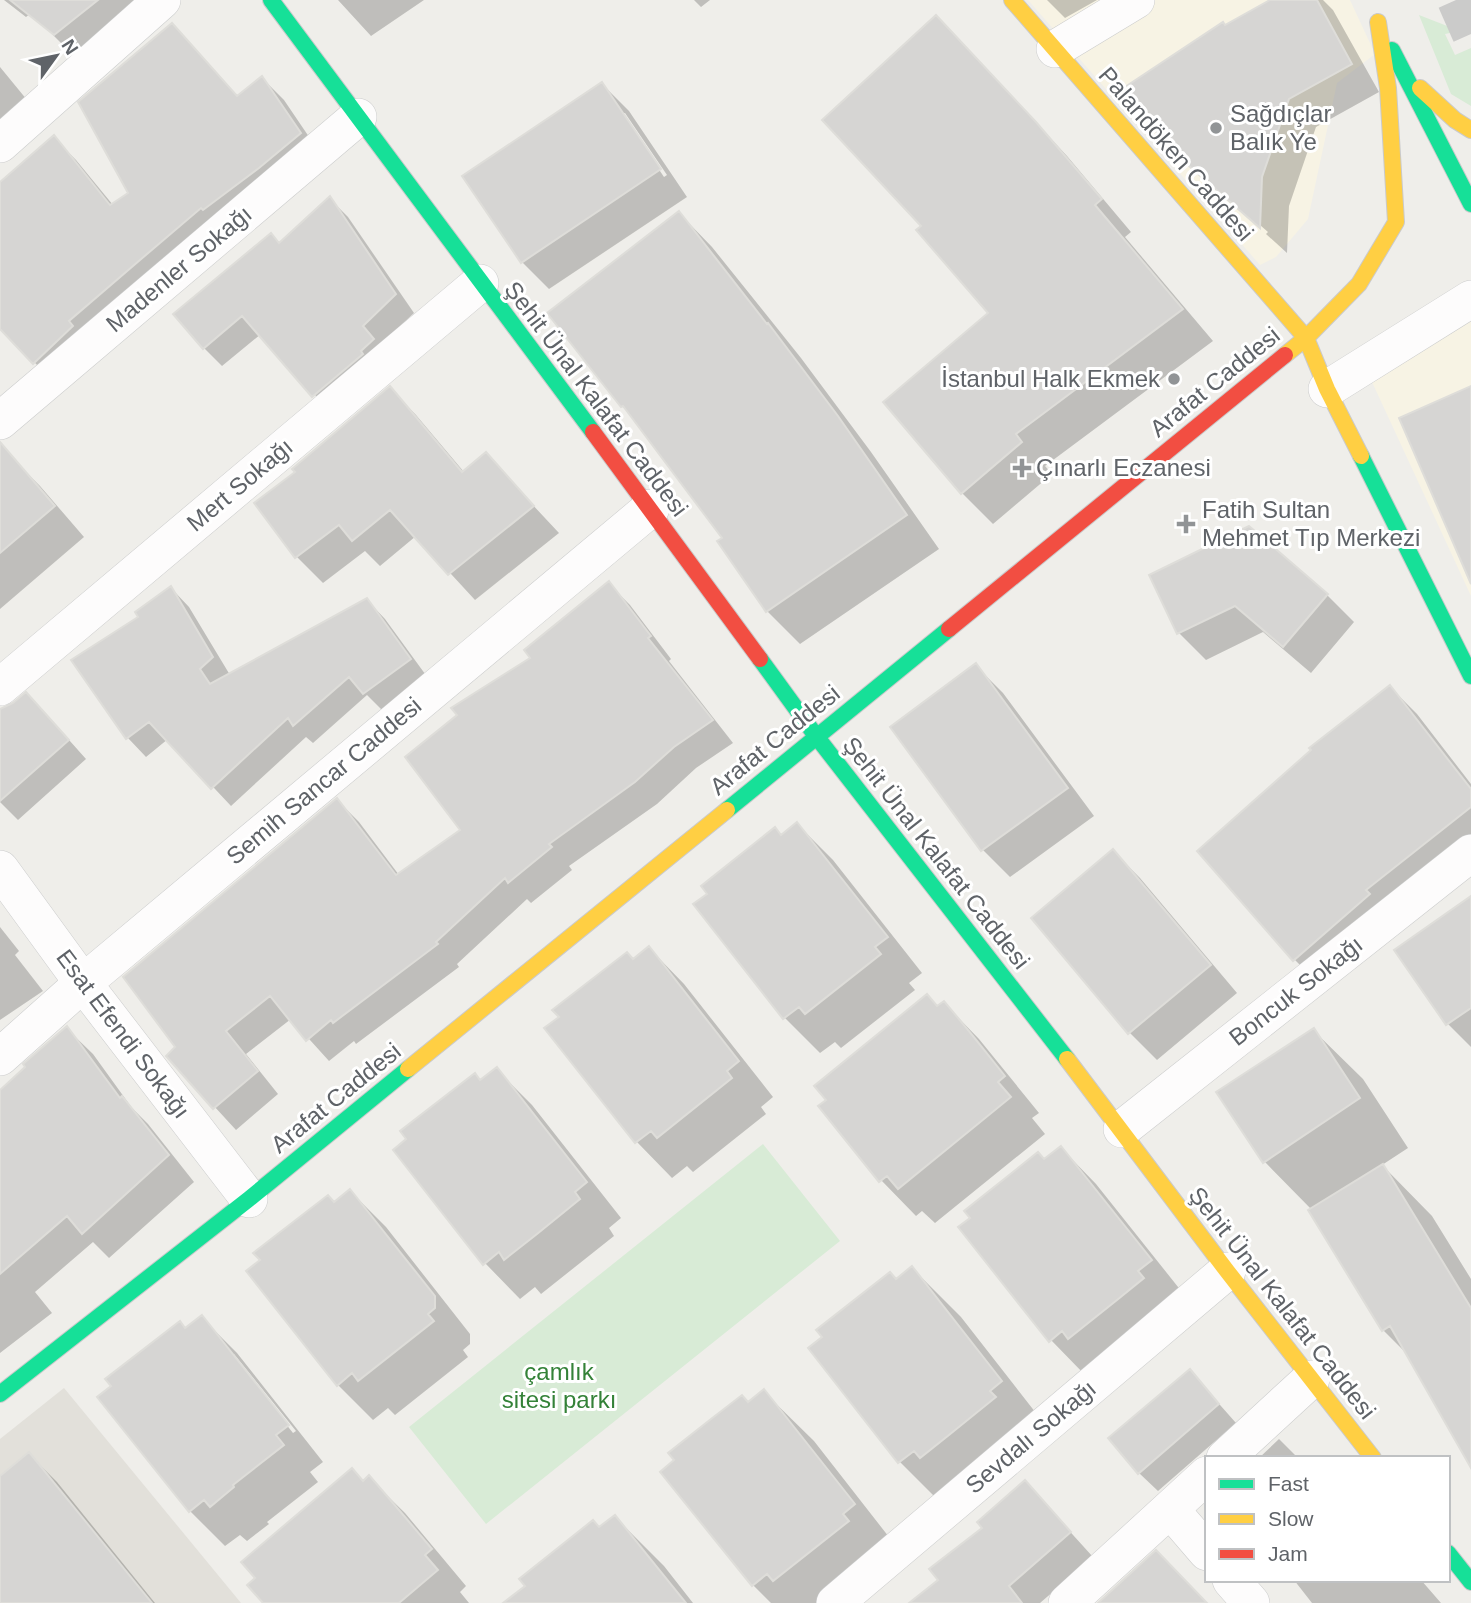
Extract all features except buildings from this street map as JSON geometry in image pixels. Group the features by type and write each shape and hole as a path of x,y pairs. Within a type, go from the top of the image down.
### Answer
{"street":[{"path":"0,144 162,0"},
{"name":"Şehit Ünal Kalafat Caddesi","path":"271,0 480,284 651,508 816,736 1122,1129 1227,1271 1371,1456"},
{"name":"Palandöken Caddesi","path":"1012,0 1306,338 1326,389 1471,676"},
{"path":"1055,49 1136,0"},
{"name":"Arafat Caddesi","path":"0,1394 248,1199 1306,338 1359,284 1396,222 1388,88 1376,16 1400,66"},
{"path":"1400,66 1432,101 1471,130"},
{"path":"1400,66 1471,204"},
{"name":"Madenler Sokağı","path":"0,421 358,117"},
{"name":"Mert Sokağı","path":"0,687 480,284"},
{"path":"1326,389 1471,299"},
{"name":"Semih Sancar Caddesi","path":"0,1057 83,983 651,508"},
{"name":"Boncuk Sokağı","path":"1122,1129 1471,853"},
{"name":"Esat Efendi Sokağı","path":"0,869 83,983 248,1199"},
{"name":"Sevdalı Sokağı","path":"835,1603 1227,1271"},
{"path":"1227,1456 1311,1379"},
{"path":"1067,1603 1205,1477"},
{"path":"1170,1509 1205,1550"},
{"path":"1450,1556 1471,1582"},
{"path":"1233,1582 1251,1603"}],"shaded area":[{"path":"1028,0 1350,0 1375,54 1337,83 1308,219 1276,257 1260,265"},
{"path":"1471,309 1471,596 1366,369"},
{"path":"64,1388 241,1603 0,1603 0,1439"}],"green space":[{"path":"1419,15 1460,31 1445,34 1455,55 1471,48 1471,106 1451,94"},
{"name":"çamlık sitesi parkı","path":"763,1144 840,1241 486,1524 409,1427"}],"tunnel":[{"path":"1456,0 1471,34"}],"traffic: fast":[{"path":"271,0 593,432"},
{"path":"1392,50 1471,204"},
{"path":"1361,456 1471,676"},
{"path":"727,810 949,629"},
{"path":"760,659 816,736 1067,1059"},
{"path":"0,1394 249,1199 408,1069"},
{"path":"1450,1556 1471,1582"}],"traffic: slow":[{"path":"1012,0 1306,338 1327,389 1361,456"},
{"path":"1285,355 1306,338 1359,284 1396,222 1388,88 1378,22"},
{"path":"1420,88 1455,120 1471,130"},
{"path":"408,1069 727,810"},
{"path":"1067,1059 1371,1456"}],"traffic: jam":[{"path":"949,629 1285,355"},
{"path":"593,432 760,659"}],"place":[{"name":"Sağdıçlar Balık Ye","path":"1216,128"},
{"name":"İstanbul Halk Ekmek","path":"1174,379"},
{"name":"Çınarlı Eczanesi","path":"1022,468"},
{"name":"Fatih Sultan Mehmet Tıp Merkezi","path":"1186,524"}]}
